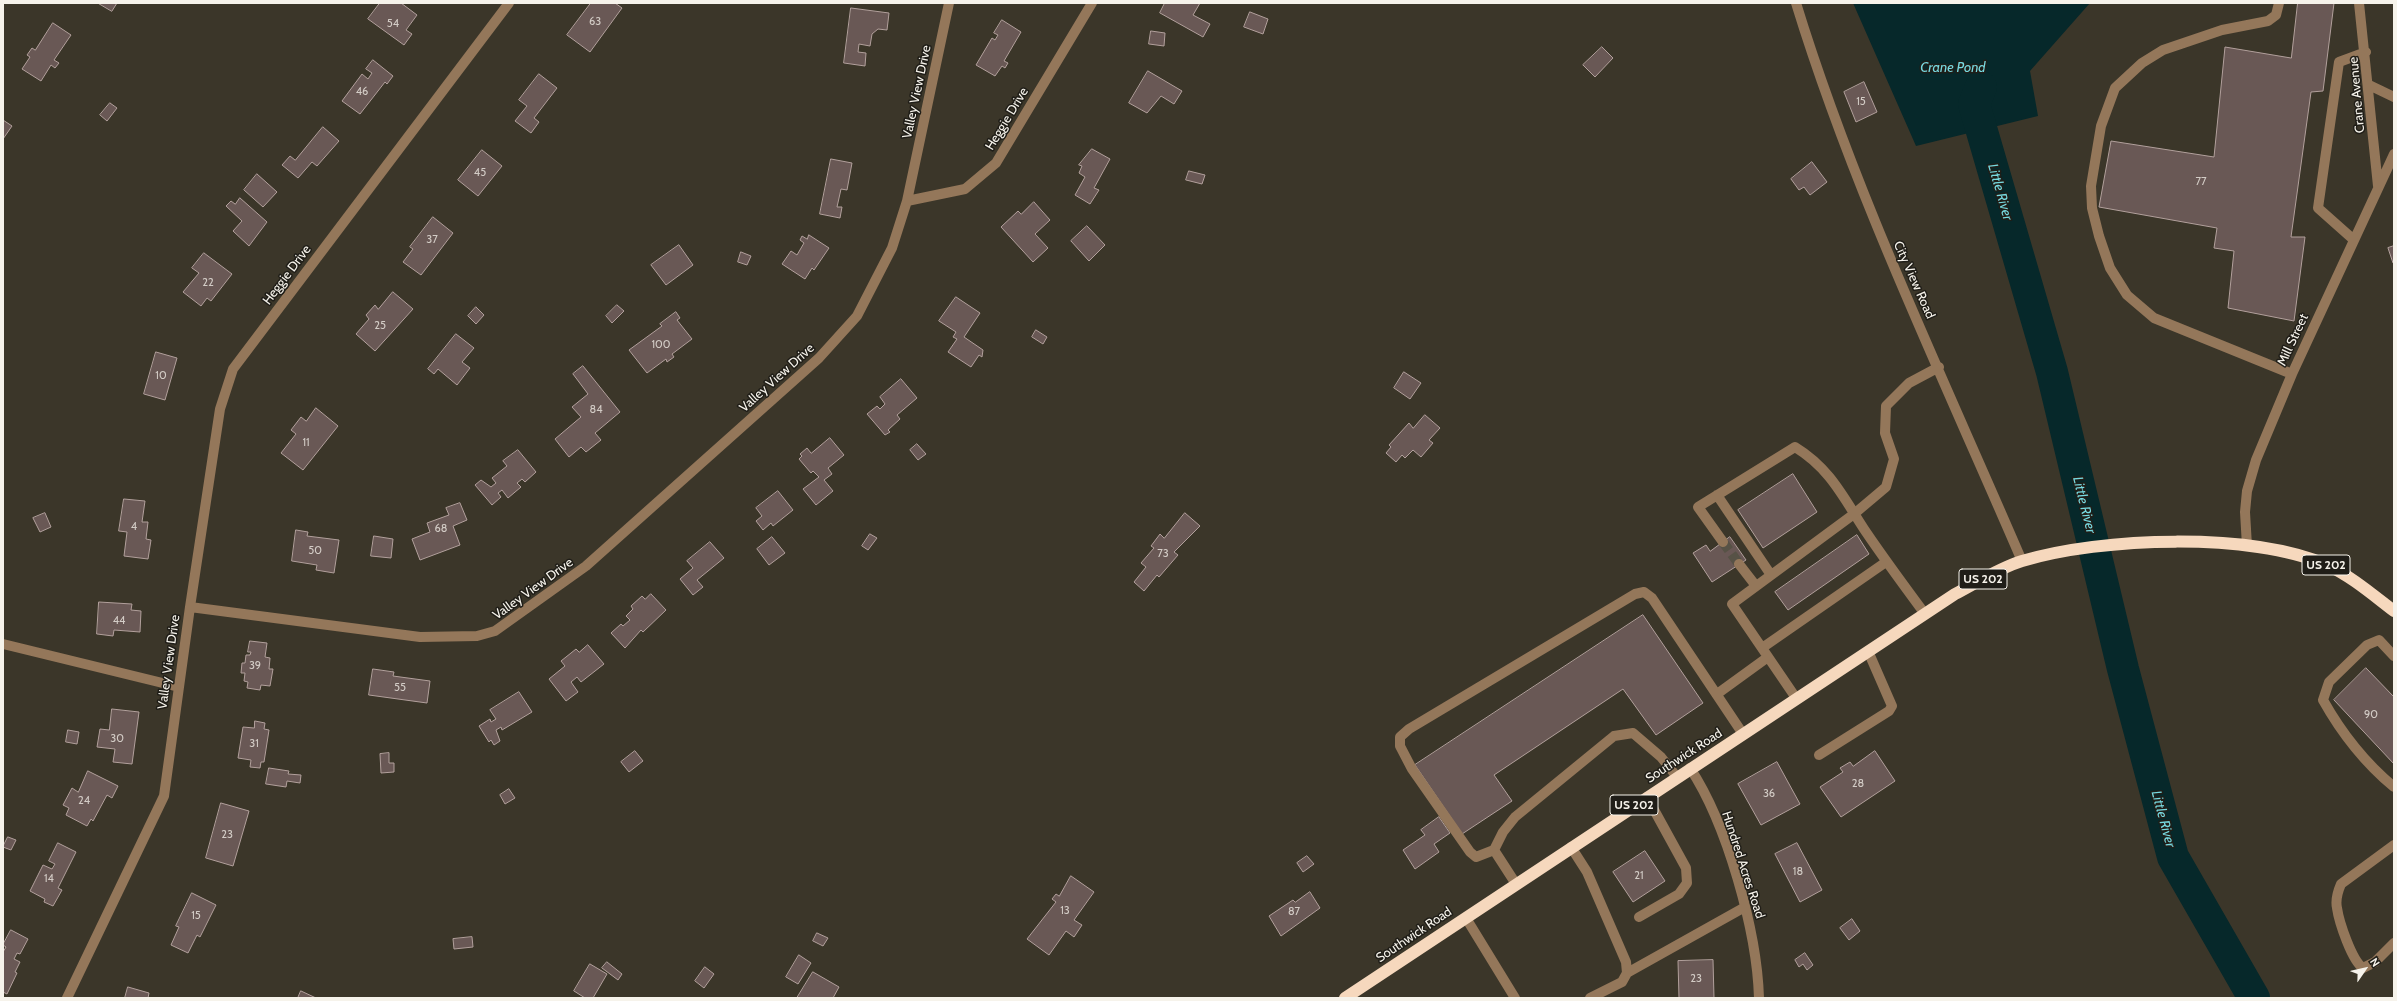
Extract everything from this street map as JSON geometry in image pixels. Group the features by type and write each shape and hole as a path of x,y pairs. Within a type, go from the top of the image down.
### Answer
{"highway":[{"name":"Southwick Road","path":"1345,998 1690,768 1744,734 1796,698 1955,594 2022,561 2120,544 2171,543 2247,546"},
{"name":"US 202","path":"2247,546 2290,553 2327,565 2363,587 2394,611"}],"street":[{"name":"Heggie Drive","path":"190,607 220,409 233,369 509,3"},
{"name":"Valley View Drive","path":"67,998 164,796 190,607 420,637 477,636 495,631 586,566 819,358 857,316 892,248 907,201 950,3"},
{"name":"Heggie Drive","path":"907,201 965,189 996,163 1092,3"},
{"name":"City View Road","path":"1796,3 1811,52 1872,218 1939,368 2022,561"},
{"path":"2279,3 2276,15 2268,21 2222,30 2163,50 2142,63 2115,88 2101,126 2091,186 2092,208 2110,268 2127,296 2154,318 2292,374"},
{"name":"Crane Avenue","path":"2359,3 2366,52 2378,186"},
{"path":"2354,240 2318,208 2339,62 2366,52"},
{"path":"2369,85 2394,97"},
{"name":"Mill Street","path":"2247,546 2245,512 2247,491 2256,460 2292,374 2394,154"},
{"path":"1796,698 1732,604 1854,514 1886,487 1894,459 1885,433 1886,406 1909,383 1939,368"},
{"path":"1723,542 1698,507 1795,447 1813,458 1836,483 1854,514 1886,562 1925,614"},
{"path":"1717,496 1771,575"},
{"path":"1717,694 1765,653 1886,562"},
{"path":"1739,564 1756,586"},
{"path":"1677,777 1661,757 1633,733 1614,736 1515,817 1502,832 1494,850 1476,857 1470,852 1412,769 1400,746 1400,737 1409,729 1636,594 1644,592 1652,598 1744,734"},
{"path":"2394,656 2379,640 2367,645 2329,682 2323,700 2341,732 2379,775 2394,787"},
{"path":"3,644 179,687"},
{"path":"1819,755 1890,711 1892,706 1868,651"},
{"name":"Hundred Acres Road","path":"1690,768 1704,790 1728,854 1745,907 1757,968 1760,998"},
{"path":"1639,918 1679,894 1687,883 1686,868 1647,797"},
{"path":"2394,844 2341,884 2337,893 2337,907 2353,955 2363,968 2375,962 2394,942"},
{"path":"1571,847 1587,872 1626,962 1627,973"},
{"path":"1494,850 1516,884"},
{"path":"1590,998 1622,982 1627,973 1745,907"},
{"path":"1466,918 1515,998"}],"water":[{"name":"Crane Pond","path":"1853,3 2090,3 2030,71 2038,116 1916,146"}],"building":[{"path":"98,3 117,3 112,11"},
{"path":"380,3 401,3 417,15 406,30 412,34 404,45 368,19"},
{"path":"591,3 615,3 622,8 590,52 567,35"},
{"path":"1165,3 1200,3 1193,15 1210,24 1203,37 1160,13"},
{"path":"2298,3 2334,3 2323,91 2311,92 2291,237 2305,237 2294,321 2228,308 2234,251 2214,248 2217,228 2099,207 2111,141 2214,157 2225,47 2291,58"},
{"path":"851,8 889,13 887,30 878,29 872,34 870,46 859,44 858,52 866,53 865,66 844,63"},
{"path":"1250,12 1268,19 1263,34 1244,27"},
{"path":"1002,20 1021,32 1004,61 1008,63 1005,68 1002,66 995,76 976,65 992,38 995,40 998,35 994,33"},
{"path":"53,23 71,35 54,60 59,63 55,68 51,65 41,81 22,69 30,57 27,55 32,48 35,50"},
{"path":"1151,31 1165,33 1164,46 1149,44"},
{"path":"1602,47 1613,58 1595,77 1583,65"},
{"path":"373,60 393,76 387,84 385,82 360,114 342,101 362,74 368,79 372,73 366,69"},
{"path":"1148,71 1182,91 1174,104 1161,96 1147,113 1129,103"},
{"path":"539,74 557,88 534,118 539,122 531,133 515,121 527,106 519,100"},
{"path":"1864,82 1877,112 1856,122 1844,92"},
{"path":"110,103 117,108 107,121 100,115"},
{"path":"3,120 12,126 3,139"},
{"path":"323,127 339,141 317,166 312,162 298,178 282,165 290,156 295,160"},
{"path":"1092,149 1110,159 1094,188 1099,190 1090,204 1075,195 1085,177 1079,173 1082,166 1079,165"},
{"path":"482,150 502,166 478,196 458,180"},
{"path":"831,159 852,163 847,190 841,189 837,207 842,207 840,218 820,214"},
{"path":"1812,162 1827,182 1810,195 1804,187 1799,190 1791,179"},
{"path":"1189,171 1205,175 1202,184 1186,180"},
{"path":"257,174 277,192 263,207 244,190"},
{"path":"240,198 267,222 249,246 233,231 242,221 226,206 231,201 235,204"},
{"path":"1034,202 1050,220 1035,234 1048,248 1033,262 1001,227 1018,211 1021,214"},
{"path":"433,217 453,233 421,275 403,262 413,249 410,247"},
{"path":"1087,226 1105,245 1089,261 1071,241"},
{"path":"809,235 829,248 814,270 812,268 805,279 782,264 791,251 797,255 804,243 800,240 802,236 807,239"},
{"path":"679,245 693,265 666,285 651,265"},
{"path":"2394,246 2394,263 2393,263 2388,248"},
{"path":"741,252 751,256 747,265 738,262"},
{"path":"204,253 232,274 211,301 207,298 201,306 183,292 199,273 192,268"},
{"path":"393,292 413,309 375,351 356,334 369,319 366,315 375,305 378,309"},
{"path":"956,297 980,313 964,337 983,350 982,357 979,355 971,367 948,352 957,339 953,337 956,332 939,321"},
{"path":"617,305 624,311 612,323 606,316"},
{"path":"476,307 484,315 476,324 468,316"},
{"path":"676,312 680,318 677,320 692,339 672,354 674,357 667,362 666,359 647,373 629,350 662,326 660,324"},
{"path":"1036,330 1047,337 1043,344 1032,337"},
{"path":"456,334 474,348 462,362 470,368 457,385 438,369 434,374 428,369"},
{"path":"156,352 177,358 165,400 144,394"},
{"path":"583,366 620,412 595,433 601,440 586,452 581,447 569,457 555,439 581,417 572,407 588,394 573,374"},
{"path":"1404,372 1421,383 1410,399 1394,388"},
{"path":"901,379 917,398 897,415 900,419 888,430 890,432 885,435 867,414 877,406 880,409 885,404 880,397"},
{"path":"316,408 338,426 303,470 281,453 296,434 291,430 301,417 306,421"},
{"path":"1425,415 1440,428 1429,440 1433,443 1421,457 1413,450 1405,458 1402,455 1396,462 1386,453 1391,447 1389,445 1409,423 1413,428"},
{"path":"830,438 844,455 828,468 832,474 824,480 833,491 816,505 803,489 819,477 813,471 811,473 799,459 802,456 800,454 807,448 811,453"},
{"path":"917,444 926,454 918,460 910,450"},
{"path":"518,450 536,472 525,482 522,479 517,483 521,487 508,498 502,490 498,493 501,497 492,505 475,485 481,480 491,487 496,483 492,478 507,466 503,461"},
{"path":"1793,474 1817,512 1763,548 1738,510"},
{"path":"778,491 793,510 773,526 771,523 763,530 756,521 762,516 756,508"},
{"path":"124,499 145,501 142,522 148,522 146,539 151,540 148,559 124,556 127,532 119,531"},
{"path":"460,503 467,520 453,526 460,545 420,560 412,539 430,532 427,523 449,515 446,508"},
{"path":"45,513 51,527 40,532 33,518"},
{"path":"1185,513 1200,526 1174,552 1178,555 1159,577 1157,575 1144,591 1134,582 1146,567 1141,563 1154,548 1151,546 1160,534 1164,538"},
{"path":"296,530 308,532 307,536 339,540 334,573 316,570 317,565 292,561"},
{"path":"870,534 877,538 868,550 862,546"},
{"path":"1857,535 1869,554 1788,610 1775,592"},
{"path":"374,536 393,539 391,558 371,556"},
{"path":"772,537 785,553 769,565 757,549"},
{"path":"1730,537 1746,560 1712,582 1693,553 1706,545 1710,551"},
{"path":"710,542 724,558 697,580 703,587 693,595 680,579 693,568 687,561"},
{"path":"651,594 666,610 643,632 641,630 625,648 611,633 621,624 623,626 630,620 626,616 633,609 631,606 642,596 645,599"},
{"path":"99,602 132,604 131,610 141,611 140,632 114,630 113,636 97,634"},
{"path":"1643,615 1703,703 1656,735 1623,689 1494,775 1512,801 1462,834 1415,765"},
{"path":"250,641 267,643 265,657 270,658 269,669 273,669 270,686 261,685 260,690 247,688 248,682 244,681 245,673 241,673 242,663 245,663 246,655 250,655 251,652 248,652"},
{"path":"588,645 604,664 581,682 577,677 571,682 578,692 566,701 549,679 565,666 561,661 576,649 579,652"},
{"path":"2366,668 2394,697 2394,764 2334,700"},
{"path":"373,669 394,672 393,676 430,681 427,703 369,695"},
{"path":"519,692 532,712 502,730 501,727 496,730 500,741 494,745 491,740 489,742 479,726 490,719 491,722 496,719 490,710"},
{"path":"112,709 139,712 132,764 113,762 115,749 97,747 100,729 109,730"},
{"path":"255,721 265,723 264,729 269,730 264,762 261,762 260,768 250,767 251,760 238,758 243,727 254,728"},
{"path":"68,730 79,732 77,744 66,742"},
{"path":"635,751 643,761 629,772 621,762"},
{"path":"1875,751 1895,781 1841,817 1820,787 1843,772 1840,768 1850,762 1853,766"},
{"path":"389,753 389,763 394,763 394,772 381,773 380,754"},
{"path":"1777,762 1800,804 1761,825 1738,784"},
{"path":"269,768 289,771 288,774 301,775 300,783 287,781 286,787 266,784"},
{"path":"88,771 118,786 112,798 107,795 93,821 91,819 87,826 66,815 69,808 63,805 72,788 78,792"},
{"path":"509,789 515,798 505,804 500,795"},
{"path":"221,803 249,811 233,866 206,858"},
{"path":"1439,817 1450,833 1434,844 1439,852 1415,869 1403,850 1425,835 1421,830"},
{"path":"8,837 16,840 11,850 3,847"},
{"path":"58,843 76,852 58,888 62,890 53,906 44,902 45,899 30,891 43,865 52,869 55,864 49,861"},
{"path":"1797,843 1822,890 1800,902 1775,854"},
{"path":"1645,851 1665,881 1633,902 1613,872"},
{"path":"1307,856 1314,864 1303,872 1297,863"},
{"path":"1071,876 1094,892 1074,920 1082,925 1074,937 1066,931 1049,955 1027,939 1056,902 1052,899 1056,894 1059,896"},
{"path":"1310,892 1320,908 1281,936 1269,916 1293,900 1295,902"},
{"path":"192,893 216,905 200,937 197,935 188,953 171,945 179,927 176,926"},
{"path":"1852,919 1860,931 1849,940 1840,928"},
{"path":"11,930 28,939 20,954 17,953 14,959 20,962 15,972 17,973 7,994 3,992 3,952 6,947 3,945"},
{"path":"817,933 828,938 823,946 813,941"},
{"path":"472,937 473,947 454,949 453,939"},
{"path":"1805,953 1813,965 1807,970 1803,964 1799,967 1795,960"},
{"path":"799,955 811,963 798,984 786,977"},
{"path":"1713,960 1714,998 1679,998 1678,961"},
{"path":"607,962 622,974 618,980 602,968"},
{"path":"590,964 607,974 593,998 585,998 574,991"},
{"path":"705,967 714,974 704,988 695,981"},
{"path":"813,972 839,987 833,998 797,998"},
{"path":"128,987 149,993 148,998 125,998"},
{"path":"301,991 316,998 298,998"}],"waterway":[{"name":"Little River","path":"1981,87 1974,104 2052,372 2123,669 2173,857 2254,998"}],"tunnel":[{"path":"1723,542 1739,564"}]}
